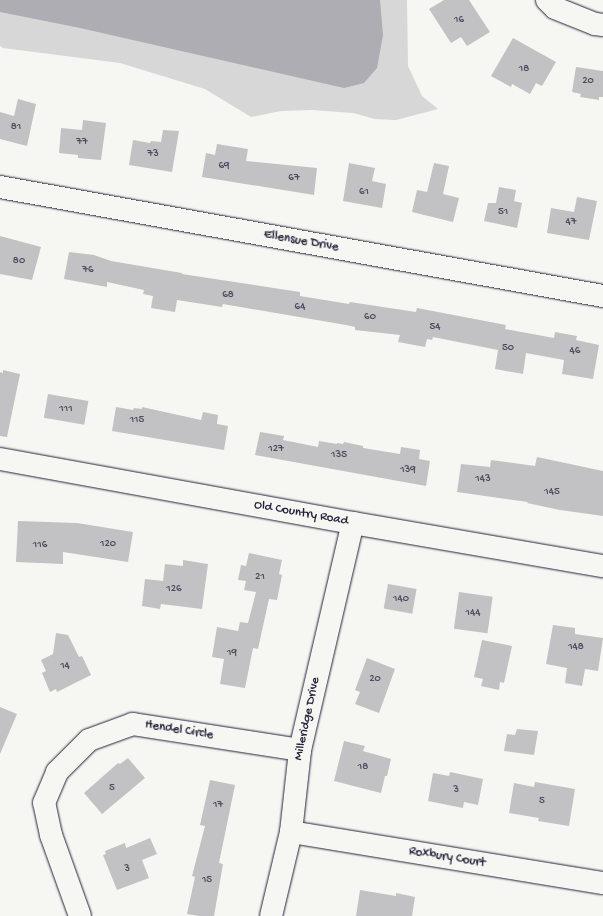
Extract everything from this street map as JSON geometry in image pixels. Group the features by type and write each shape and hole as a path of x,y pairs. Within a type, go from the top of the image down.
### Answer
{"street":[{"path":"547,0 555,8 595,24 603,25"},
{"name":"Ellensue Drive","path":"0,187 603,296"},
{"name":"Old Country Road","path":"0,459 353,524 603,566"},
{"name":"Milleridge Drive","path":"271,916 291,832 300,750 353,524"},
{"name":"Hendel Circle","path":"80,916 51,835 44,803 57,772 89,740 133,724 300,750"},
{"name":"Roxbury Court","path":"291,832 603,883"}],"shaded area":[{"path":"0,0 407,0 408,66 422,96 438,109 396,120 375,119 353,113 312,110 281,111 251,117 205,89 120,63 3,48 0,46"},
{"path":"0,0 380,0 383,35 377,68 364,83 344,88 80,28 0,12"}],"building":[{"path":"444,0 469,0 490,32 467,46 461,37 451,43 429,9"},
{"path":"513,38 556,62 542,86 536,83 530,94 512,84 511,87 491,76"},
{"path":"576,67 603,71 603,97 599,97 599,100 580,97 581,94 572,92"},
{"path":"18,99 36,104 27,146 0,139 0,112 14,116"},
{"path":"83,120 106,123 101,160 78,158 78,155 59,153 61,128 82,130"},
{"path":"163,130 179,131 172,172 129,165 133,140 150,143 151,141 161,142"},
{"path":"217,144 248,149 246,161 317,168 314,195 202,177 206,153 215,155"},
{"path":"349,163 375,168 372,181 386,184 382,208 343,201"},
{"path":"434,163 449,166 443,194 459,198 453,222 412,212 417,190 427,192"},
{"path":"499,187 516,190 514,201 522,203 517,228 484,221 488,203 496,203"},
{"path":"577,197 597,201 589,240 547,233 551,208 574,212"},
{"path":"0,236 41,247 32,280 0,274"},
{"path":"69,252 94,255 111,261 182,274 300,292 300,296 349,304 350,302 416,312 417,308 506,325 505,329 554,338 555,332 577,336 576,340 599,345 593,379 562,374 564,360 526,353 523,374 495,369 498,350 433,337 432,340 427,339 425,347 398,342 400,335 355,330 355,327 346,325 223,304 222,307 177,300 175,312 151,308 153,296 143,294 144,290 107,282 107,287 64,279"},
{"path":"3,370 20,374 7,437 0,436 0,372 3,373"},
{"path":"48,394 88,401 84,425 44,418"},
{"path":"116,407 133,410 134,408 142,409 142,407 201,420 203,412 218,415 217,424 228,426 224,450 112,431"},
{"path":"260,432 284,436 283,440 318,447 319,441 337,444 343,444 344,442 363,446 363,448 400,454 401,447 420,450 419,459 430,461 426,486 255,455"},
{"path":"537,457 603,471 603,516 560,510 527,503 528,502 457,492 461,464 490,467 491,460 535,466"},
{"path":"18,521 77,523 133,532 128,562 63,552 63,564 16,562"},
{"path":"249,553 282,560 279,574 282,575 277,600 269,599 258,649 253,648 245,688 220,684 224,659 212,657 217,627 238,631 240,622 248,623 256,592 244,590 246,581 238,580 241,565 246,566"},
{"path":"183,560 208,564 202,609 161,604 160,609 142,606 145,579 163,581 165,564 183,566"},
{"path":"388,584 417,589 412,614 384,609"},
{"path":"459,592 493,597 488,633 454,629"},
{"path":"553,625 575,628 575,634 603,638 598,671 585,669 582,686 565,683 567,668 546,664"},
{"path":"56,633 68,635 79,657 82,656 91,675 57,692 56,689 50,692 42,673 46,671 41,660 53,654"},
{"path":"482,640 512,646 504,683 500,682 499,690 481,686 483,679 474,677"},
{"path":"367,658 395,669 379,713 355,704 360,692 355,690"},
{"path":"0,707 17,714 0,754"},
{"path":"517,729 538,731 534,755 504,751 507,734 515,735"},
{"path":"344,741 365,746 363,751 391,759 381,793 334,781"},
{"path":"128,758 145,778 102,814 84,793 118,763 120,764"},
{"path":"450,772 483,779 478,805 464,802 463,808 428,801 433,773 449,776"},
{"path":"210,780 235,785 219,863 223,864 214,916 199,916 187,914 195,877 192,876 205,826 200,825"},
{"path":"535,782 575,789 569,826 538,821 539,818 509,813 514,783 534,787"},
{"path":"150,838 157,854 142,860 149,878 117,890 103,855 106,854 105,851 125,843 126,848"},
{"path":"360,890 396,896 396,893 415,897 412,916 356,916"}]}
